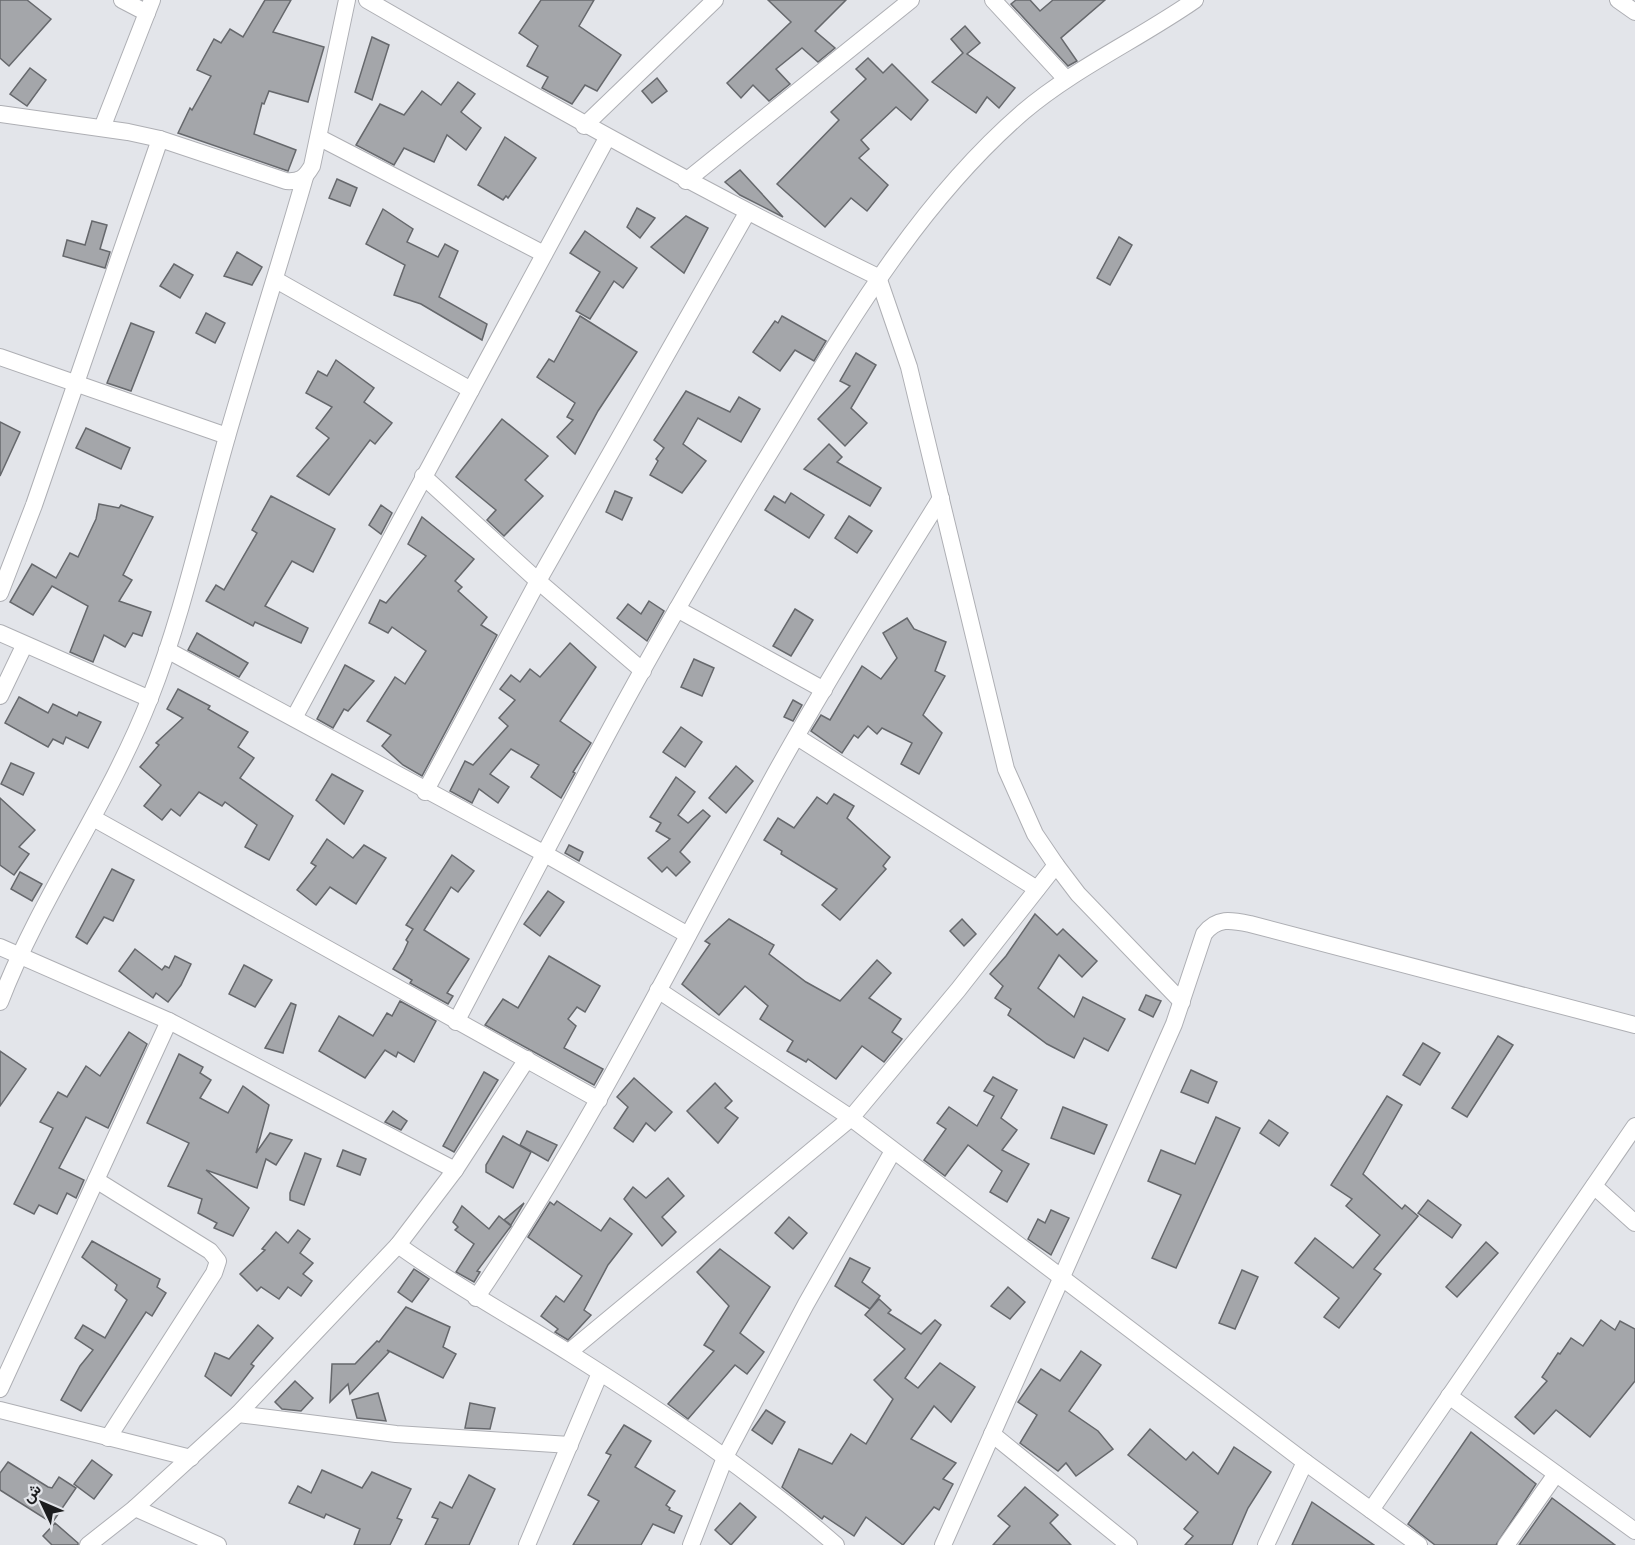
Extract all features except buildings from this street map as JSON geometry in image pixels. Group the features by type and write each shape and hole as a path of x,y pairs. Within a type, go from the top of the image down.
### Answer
{"street":[{"path":"102,128 149,7 122,0"},
{"path":"0,1002 18,956 93,818 150,699 167,650 227,436 276,280 305,177 312,166 320,138 347,0"},
{"path":"367,0 584,126 747,213 878,278 909,367 1006,769 1035,834 1056,865 1078,894 1182,1002"},
{"path":"686,180 911,0"},
{"path":"993,0 1066,79"},
{"path":"456,1022 591,763 677,609 842,333 878,278 926,213 980,154 1023,112 1066,79 1152,30 1196,0"},
{"path":"1618,0 1635,12"},
{"path":"584,126 707,2"},
{"path":"0,114 102,128 160,139 286,181 296,182 305,177"},
{"path":"320,138 544,254"},
{"path":"294,718 607,138"},
{"path":"0,593 34,505 160,139"},
{"path":"426,792 538,581 747,213"},
{"path":"276,280 471,390"},
{"path":"0,357 227,436"},
{"path":"423,476 538,581 643,671"},
{"path":"476,1298 521,1231 599,1100 797,737 941,498"},
{"path":"677,609 824,690"},
{"path":"0,633 150,699"},
{"path":"0,696 24,645"},
{"path":"167,650 426,792 545,854 688,935"},
{"path":"797,737 1037,889"},
{"path":"93,818 599,1100"},
{"path":"569,1352 851,1118 1056,865"},
{"path":"944,1545 1182,1002 1204,934 1212,925 1223,920 1250,924 1635,1024"},
{"path":"0,947 169,1022 455,1170"},
{"path":"658,990 851,1118 1305,1462 1419,1545"},
{"path":"0,1389 169,1022"},
{"path":"88,1545 135,1508 238,1414 398,1245 455,1170 527,1059"},
{"path":"1371,1510 1635,1126"},
{"path":"691,1545 726,1455 806,1304 893,1151"},
{"path":"96,1180 210,1251 218,1261 214,1273 108,1438"},
{"path":"1594,1186 1635,1223"},
{"path":"398,1245 476,1298 569,1352 726,1455 836,1545"},
{"path":"527,1545 600,1372"},
{"path":"1449,1396 1635,1531"},
{"path":"0,1410 191,1458"},
{"path":"238,1414 396,1434 570,1445"},
{"path":"992,1434 1129,1545"},
{"path":"1266,1545 1305,1462"},
{"path":"1506,1545 1557,1474"},
{"path":"135,1508 218,1545"}]}
